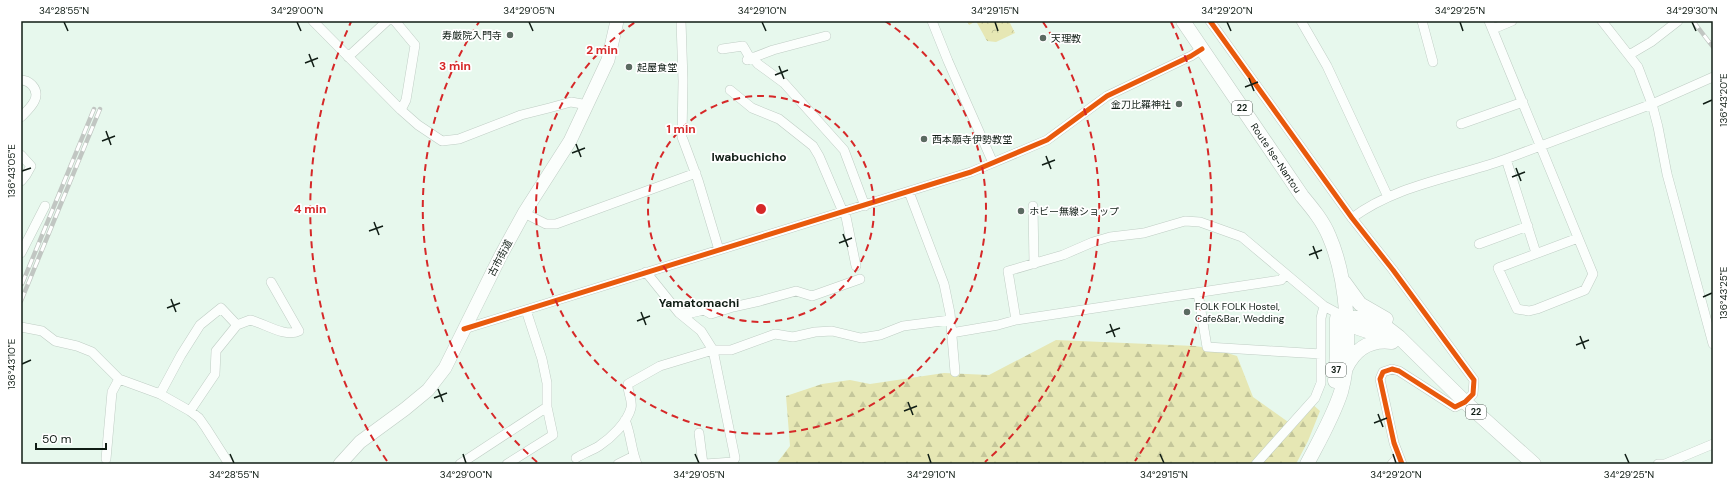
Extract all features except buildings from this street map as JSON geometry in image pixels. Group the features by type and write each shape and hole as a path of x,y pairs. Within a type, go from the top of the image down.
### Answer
{"main road":[{"name":"Route Ise-Nantou","path":"1182,21 1302,196 1317,214 1329,235 1341,277 1341,316"},
{"name":"Route Ise-Nantou","path":"1302,196 1321,239 1332,276 1341,316"},
{"path":"1341,277 1360,304 1391,323 1420,358"},
{"name":"22","path":"1341,316 1358,328 1394,342 1420,358"},
{"name":"22","path":"1341,316 1361,318 1386,328 1399,337 1465,402 1534,464"},
{"name":"37","path":"1307,464 1340,393 1347,354 1341,316"},
{"name":"37","path":"1326,425 1335,381 1341,316"},
{"path":"1345,371 1354,355 1364,346 1377,342 1394,342"}],"street":[{"path":"313,21 401,110 418,125 442,141 450,141 473,135 521,116 571,102 588,105"},
{"path":"395,21 415,45 406,100 401,110"},
{"name":"古市街道","path":"340,464 360,442 428,390 445,368 524,213 566,147 588,105 608,60 617,21"},
{"path":"681,21 683,81 682,137 696,173 718,250"},
{"path":"932,21 993,163"},
{"path":"1210,21 1352,218 1393,270 1474,380 1473,394 1465,402 1454,407 1399,371 1392,369 1383,372 1380,379 1400,460 1392,464"},
{"path":"1301,21 1327,66 1388,198"},
{"path":"1422,21 1433,62"},
{"path":"1512,21 1491,25 1593,274 1585,290 1537,309 1529,311 1517,309 1498,268 1578,238"},
{"path":"1602,21 1638,67 1652,104 1667,174 1713,344"},
{"path":"1629,55 1651,42 1678,21"},
{"path":"348,57 382,23"},
{"path":"749,58 826,36"},
{"path":"722,50 743,46 749,58 784,83 844,150 865,206"},
{"path":"464,329 971,172 1047,140 1107,96 1191,56 1202,49"},
{"path":"1352,218 1375,202 1429,181 1483,168 1506,160 1652,104 1713,77"},
{"path":"21,80 32,85 36,95 33,104 21,117"},
{"path":"730,90 752,108 779,119 812,146 819,156 844,212 856,266"},
{"path":"1461,124 1523,102"},
{"path":"21,155 31,166 21,181"},
{"path":"1506,160 1536,254"},
{"path":"524,213 546,224 556,224 696,173"},
{"path":"909,192 944,284 950,320 955,372"},
{"path":"21,252 45,206"},
{"path":"1033,206 1034,264"},
{"path":"1016,320 1008,271 1063,256 1093,242 1110,237 1144,232 1185,221 1200,222 1248,240 1324,306 1341,316"},
{"path":"1479,244 1528,226"},
{"path":"646,272 679,313 701,331 713,350 735,458 733,462 704,464 700,433"},
{"path":"951,333 998,325 1016,320 1281,280 1286,274"},
{"path":"679,313 691,313 704,310 711,314 796,292 812,296 860,279"},
{"path":"190,411 215,374 216,351 237,325 250,320 277,330 294,333 299,331 271,282"},
{"path":"1198,293 1207,347 1321,354"},
{"path":"1256,464 1315,398 1321,383 1321,318 1324,306"},
{"path":"160,394 181,354 200,325 221,308 237,325"},
{"path":"507,464 553,435 547,407 546,383 542,359 526,310"},
{"path":"576,458 599,446 625,420 631,408 628,384 660,366 713,350 731,350 776,334 793,337 815,332 832,331 861,338 880,335 903,326 950,320"},
{"path":"21,327 42,330 55,341 77,346 92,352 119,379 140,385 160,394 190,411 199,418 229,464"},
{"path":"106,459 112,392 119,379"},
{"path":"462,464 547,407"},
{"path":"618,464 636,460 625,420"},
{"path":"1658,464 1665,464 1713,444"}],"green space":[{"path":"967,21 976,21 969,25"},
{"path":"976,21 1009,21 1015,33 996,42 987,41"},
{"path":"1056,340 1195,346 1214,349 1237,356 1253,397 1291,424 1310,402 1320,411 1308,441 1296,464 776,464 790,446 786,396 822,384 850,380 870,384 944,373 989,375"}],"railway":[{"path":"1693,21 1713,47"},
{"path":"22,284 94,109"},
{"path":"21,301 100,109"}],"cycle path":[{"path":"1210,21 1352,218 1393,270 1474,380 1473,394 1465,402 1455,407 1399,371 1392,369 1383,372 1380,379 1394,443 1402,464"},
{"path":"464,329 971,172 1047,140 1107,96 1191,56 1202,49"}],"place":[{"name":"寿厳院入門寺","path":"510,35"},
{"name":"天理教","path":"1043,38"},
{"name":"起屋食堂","path":"629,67"},
{"name":"金刀比羅神社","path":"1179,104"},
{"name":"西本願寺伊勢教堂","path":"924,139"},
{"name":"ホビー無線ショップ","path":"1021,211"},
{"name":"FOLK FOLK Hostel, Cafe&Bar, Wedding","path":"1187,312"}],"district":[{"name":"Iwabuchicho","path":"749,157"},
{"name":"Yamatomachi","path":"699,303"}]}
